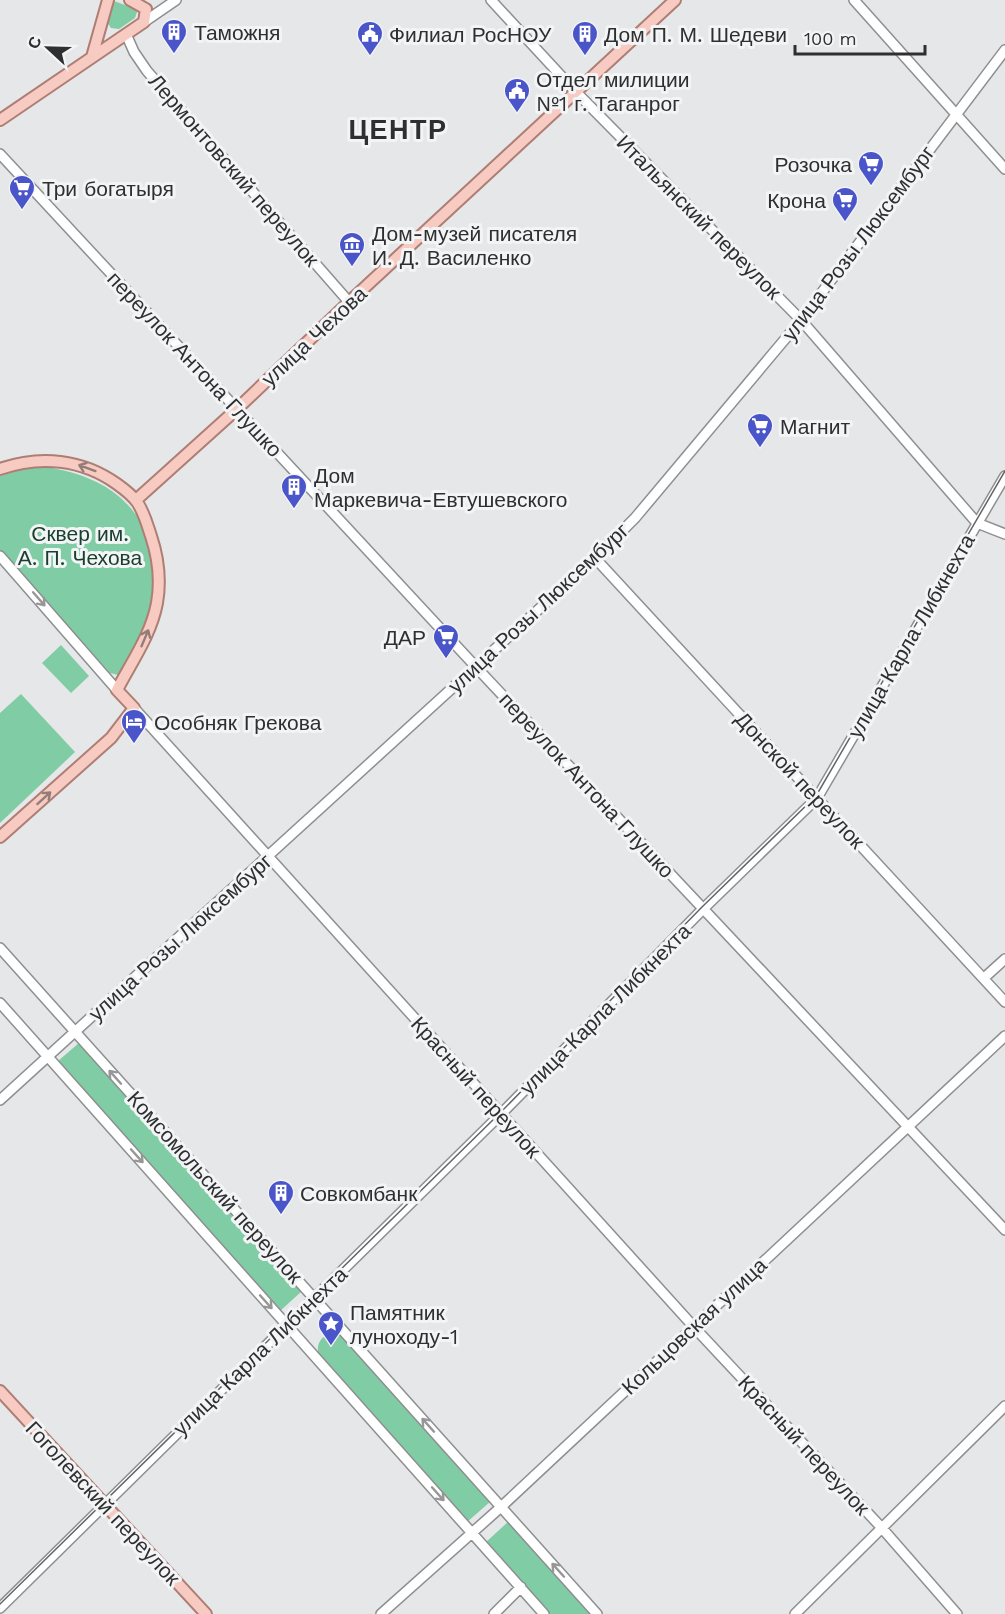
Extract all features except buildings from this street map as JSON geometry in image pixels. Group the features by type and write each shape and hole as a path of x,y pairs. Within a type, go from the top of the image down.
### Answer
{"main road":[{"path":"92,57 108,0"},
{"path":"0,120 144,22 146,9 130,0"},
{"name":"улица Чехова","path":"136,500 237,409 675,0"},
{"path":"101,28 103,34 108,38 122,36"},
{"path":"0,469 33,461 52,460 72,463 108,477 136,500 146,519 156,549 159,586 157,605 143,644 117,690"},
{"name":"Красный переулок","path":"117,690 134,708"},
{"path":"0,837 111,738 134,708"},
{"name":"Гоголевский переулок","path":"0,1391 206,1614"}],"street":[{"path":"144,22 176,0"},
{"name":"Итальянский переулок","path":"491,0 576,92 801,320 977,523 1005,534"},
{"path":"855,0 1005,169"},
{"path":"142,6 163,9"},
{"name":"Лермонтовский переулок","path":"122,36 147,71 349,302"},
{"name":"улица Розы Люксембург","path":"0,1100 595,558 634,518 801,320 1005,50"},
{"name":"переулок Антона Глушко","path":"0,154 476,667 1005,1230"},
{"name":"улица Карла Либкнехта","path":"0,1608 501,1114 703,909 817,798 1005,476"},
{"name":"Красный переулок","path":"0,556 117,690"},
{"name":"Донской переулок","path":"595,558 1005,1002"},
{"name":"Красный переулок","path":"134,708 693,1326 881,1527 957,1614"},
{"name":"Комсомольский переулок","path":"0,948 597,1614"},
{"path":"984,978 1005,959"},
{"name":"Комсомольский переулок","path":"0,1003 544,1614"},
{"name":"Кольцовская улица","path":"381,1614 501,1507 1005,1036"},
{"path":"795,1614 1005,1406"},
{"path":"494,1614 521,1587"}],"green space":[{"path":"111,2 133,8 137,12 135,18 119,29 111,28 107,22"},
{"name":"Сквер им. А. П. Чехова","path":"45,467 76,474 102,485 123,500 139,519 149,542 154,567 153,596 146,627 139,644 118,675 110,673 0,550 0,476 26,468"},
{"path":"61,645 89,676 71,693 42,663"},
{"path":"21,694 75,752 0,823 0,713"},
{"path":"80,1042 302,1291 280,1311 57,1062"},
{"path":"334,1333 343,1335 491,1501 466,1523 319,1357 320,1341"},
{"path":"509,1521 592,1614 547,1614 485,1543"}],"tram line":[{"path":"0,1604 500,1113 702,907 816,796 1005,471"}],"place":[{"name":"Таможня","path":"174,55"},
{"name":"Филиал РосНОУ","path":"370,57"},
{"name":"Дом П. М. Шедеви","path":"585,57"},
{"name":"Отдел милиции №1 г. Таганрог","path":"517,114"},
{"name":"Розочка","path":"871,187"},
{"name":"Три богатыря","path":"22,211"},
{"name":"Крона","path":"845,223"},
{"name":"Дом-музей писателя И. Д. Василенко","path":"352,268"},
{"name":"Магнит","path":"760,449"},
{"name":"Дом Маркевича-Евтушевского","path":"294,510"},
{"name":"ДАР","path":"446,660"},
{"name":"Особняк Грекова","path":"134,745"},
{"name":"Совкомбанк","path":"281,1216"},
{"name":"Памятник луноходу-1","path":"331,1347"}],"district":[{"name":"ЦЕНТР","path":"398,130"}]}
